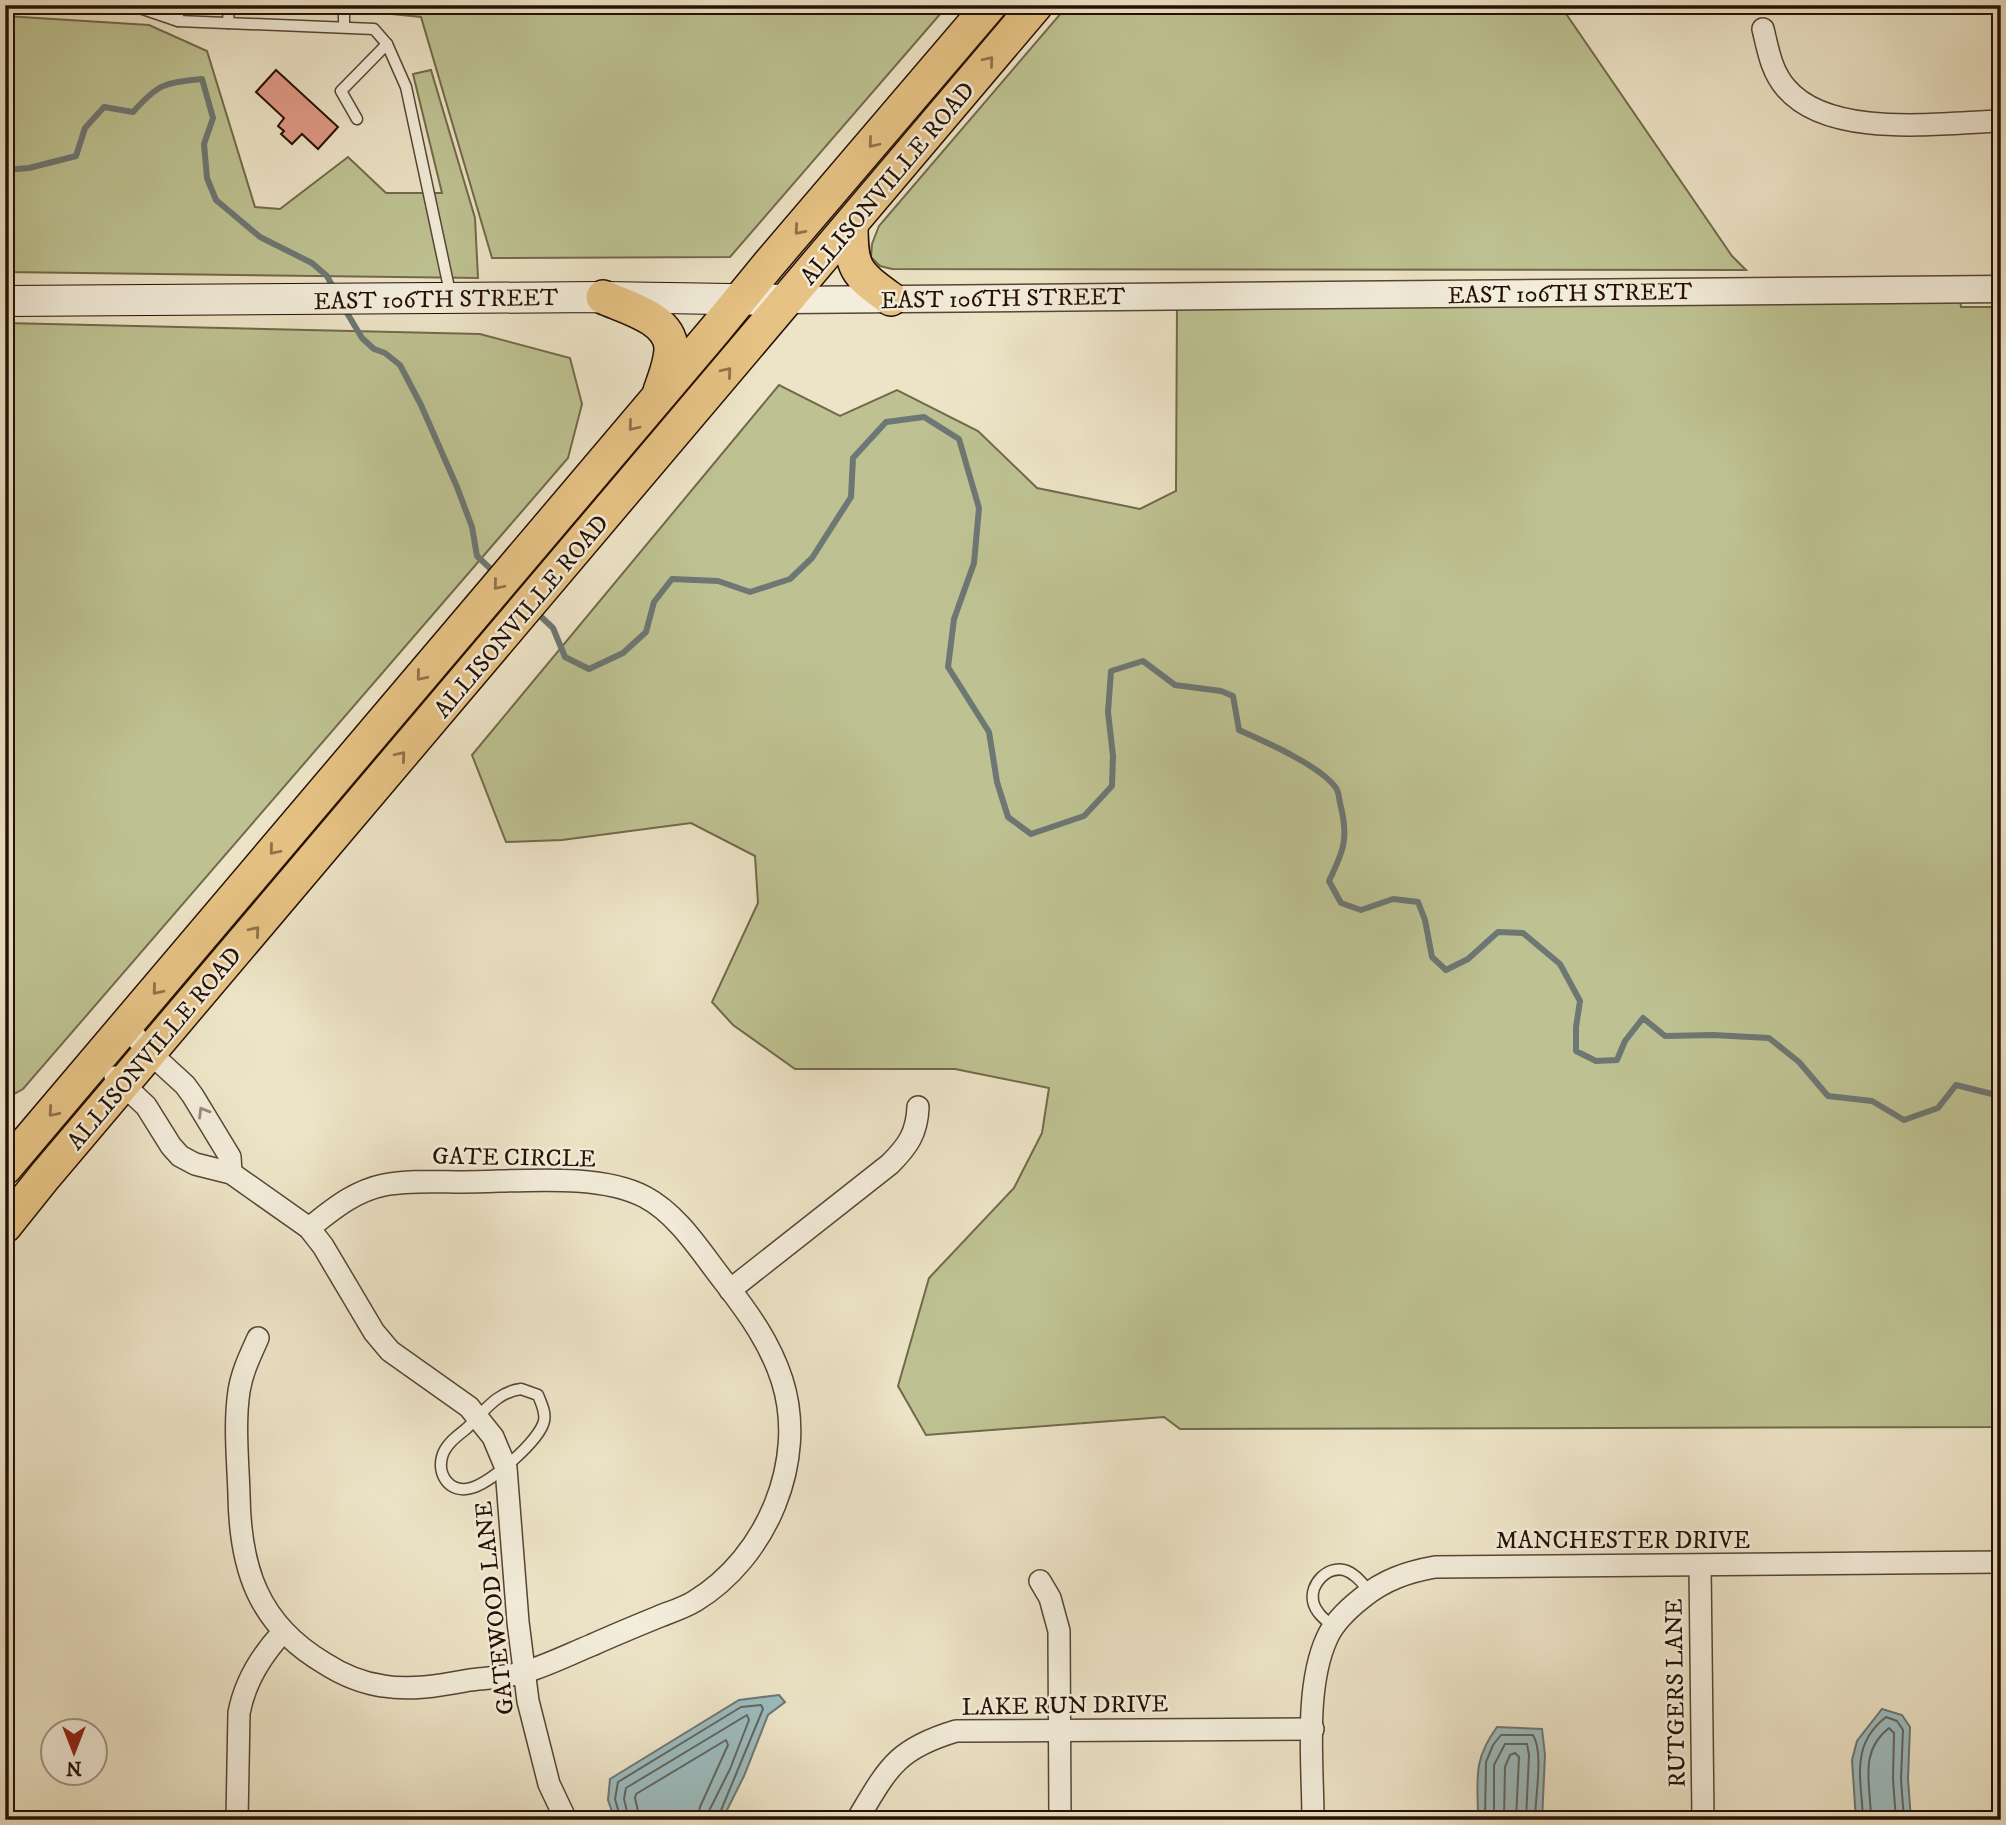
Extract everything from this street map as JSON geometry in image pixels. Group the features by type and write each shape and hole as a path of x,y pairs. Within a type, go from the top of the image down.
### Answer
{"main road":[{"name":"ALLISONVILLE ROAD","path":"9,1156 98,1060 990,5"},
{"name":"ALLISONVILLE ROAD","path":"5,1226 1036,5"},
{"path":"851,224 854,262 867,281 891,299"},
{"name":"EAST 106TH STREET","path":"5,301 603,297 787,300"},
{"path":"603,297 654,321 670,340 670,356 658,397"}],"street":[{"path":"1763,29 1771,64 1785,88 1822,114 1856,123 2001,121"},
{"name":"EAST 106TH STREET","path":"787,300 2001,289"},
{"path":"126,1026 193,1096 230,1157 231,1173"},
{"name":"GATEWOOD LANE","path":"98,1060 146,1106 180,1156 195,1164 231,1173 309,1228 323,1246 374,1332 390,1351 469,1407 493,1437 506,1468 528,1701 549,1784 566,1820"},
{"path":"730,1290 906,1149 915,1134 918,1107"},
{"path":"9,1156 45,1177"},
{"name":"GATE CIRCLE","path":"258,1338 246,1365 239,1391 237,1419 239,1527 244,1553 257,1592 282,1633 305,1652 331,1668 355,1678 384,1686 422,1688 524,1673 693,1602 729,1576 756,1543 775,1507 787,1462 789,1420 783,1382 767,1344 753,1320 674,1219 647,1198 623,1188 573,1181 392,1184 369,1189 341,1202 309,1228"},
{"name":"MANCHESTER DRIVE","path":"1313,1820 1312,1699 1317,1667 1327,1637 1349,1608 1381,1584 1398,1576 1435,1567 2001,1562"},
{"name":"RUTGERS LANE","path":"1700,1566 1703,1820"},
{"path":"1040,1581 1049,1598 1059,1631 1060,1820"},
{"path":"237,1820 239,1713 243,1695 264,1653 282,1633"},
{"name":"LAKE RUN DRIVE","path":"858,1820 885,1773 899,1758 929,1739 956,1731 1312,1729"}],"lane":[{"path":"131,5 178,21 374,29 387,44 406,87 448,282 448,299"},
{"path":"178,5 178,21"},
{"path":"228,23 229,5"},
{"path":"344,5 344,27"},
{"path":"357,119 341,91 387,44"},
{"name":"GATEWOOD LANE","path":"512,1390 528,1390 538,1395 545,1417 542,1426 506,1468 473,1488 456,1488 443,1478 442,1457 446,1448 478,1418 493,1401 512,1390"},
{"path":"1334,1627 1321,1616 1314,1604 1313,1589 1317,1582 1330,1572 1344,1570 1355,1576 1370,1592"}],"green space":[{"path":"363,5 948,5 730,257 492,258 421,17 363,11"},
{"path":"1068,5 1560,5 1732,256 1746,270 892,269 880,266 871,257 872,244 879,226"},
{"path":"5,16 149,25 207,51 255,207 280,209 348,157 386,193 442,193 413,74 431,70 475,218 478,278 5,272"},
{"path":"1960,298 1961,307 2001,307 2001,1427 1180,1429 1164,1417 926,1435 898,1386 929,1278 1014,1188 1042,1133 1049,1088 955,1069 795,1069 733,1025 712,1002 758,903 755,856 691,823 562,840 506,842 472,755 779,385 840,416 897,390 978,431 1037,488 1140,509 1176,491 1177,305"},
{"path":"5,323 480,334 570,358 582,404 568,458 23,1089 5,1099"}],"water":[{"path":"779,1695 785,1702 768,1715 744,1776 722,1820 615,1820 608,1800 610,1779 739,1700"},
{"path":"1882,1709 1902,1715 1910,1727 1908,1779 1911,1820 1856,1820 1852,1760 1857,1741"},
{"path":"1497,1727 1542,1729 1545,1755 1542,1820 1478,1820 1477,1782 1480,1761 1483,1750"}],"building":[{"path":"240,5 340,5 339,7"},
{"path":"276,70 338,127 318,149 302,134 292,144 281,134 284,131 278,126 284,118 256,92"}],"waterway":[{"path":"5,170 29,168 76,156 85,128 104,107 133,112 149,95 163,86 202,79 213,118 204,144 207,178 216,200 260,237 312,263 327,276 334,289"},
{"path":"344,308 362,338 400,365 457,487 472,527 477,556 495,573"},
{"path":"536,612 553,628 565,657 589,669 623,653 646,632 654,602 672,579 718,581 750,592 790,579 812,558 851,497 853,458 886,422 924,417 959,439 979,508 974,563 954,619 948,667 989,732 997,782 1008,817 1031,834 1084,816 1112,786 1113,756 1108,712 1111,671 1143,661 1175,685 1221,691 1233,696 1239,730 1305,763 1336,788 1343,815 1344,844 1329,881 1341,903 1361,910 1393,899 1418,902 1425,920 1432,957 1446,970 1468,959 1498,932 1523,933 1560,964 1580,1001 1576,1051 1596,1061 1617,1060 1625,1041 1643,1018 1665,1036 1769,1038 1799,1062 1828,1096 1872,1101 1904,1120 1938,1108 1956,1085 1992,1094 2001,1093"}]}
